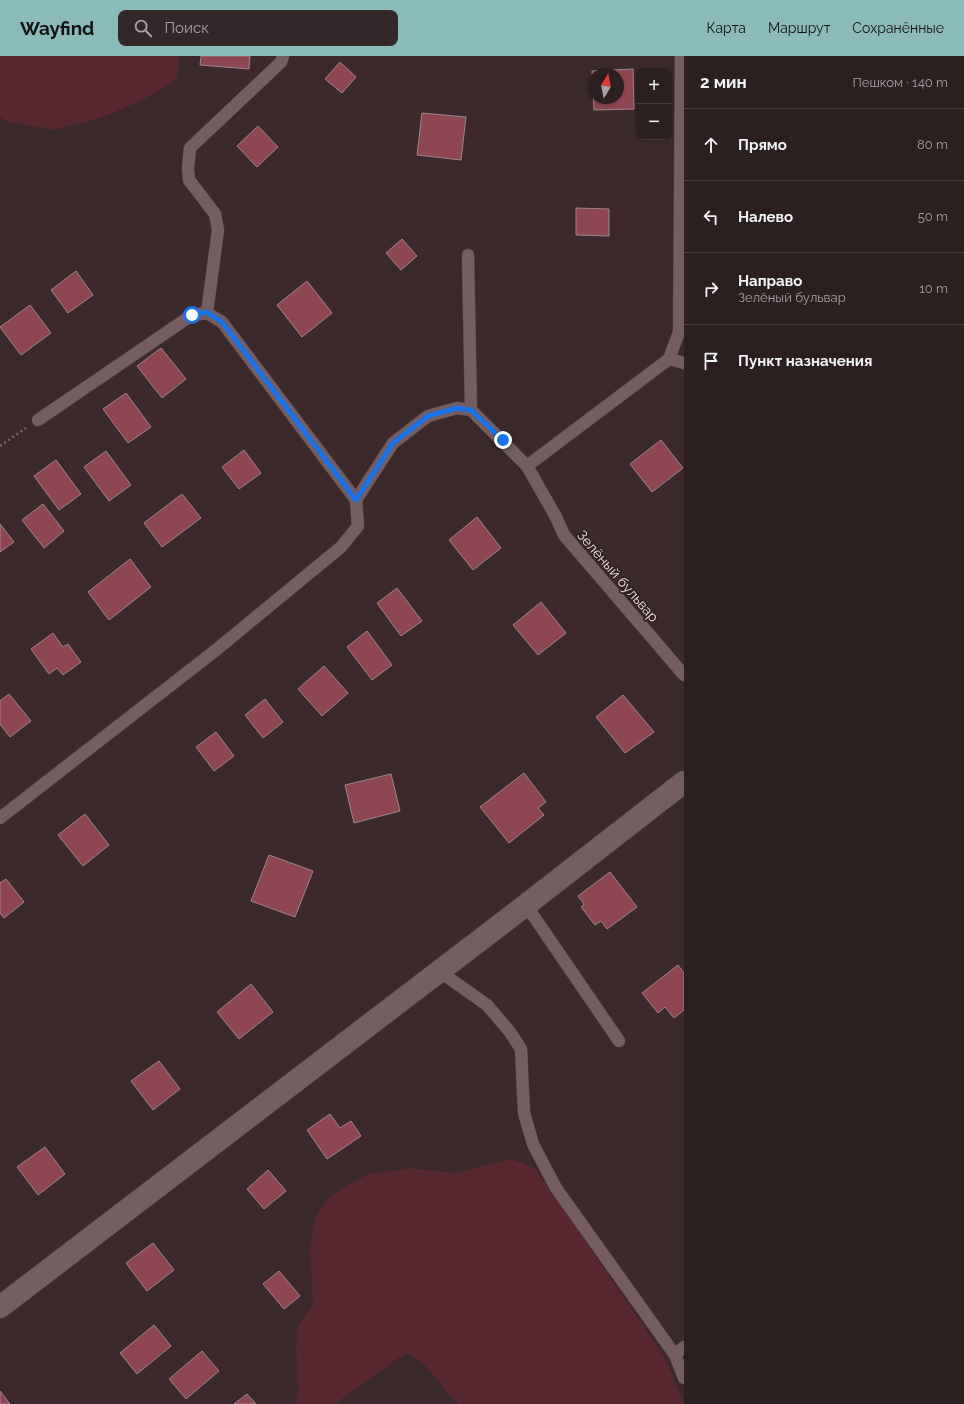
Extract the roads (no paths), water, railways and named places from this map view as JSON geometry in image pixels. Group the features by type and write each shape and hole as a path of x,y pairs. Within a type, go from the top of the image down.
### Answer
{"street":[{"path":"0,1307 526,905 684,782"}],"lane":[{"path":"207,312 218,230 215,214 189,180 188,168 190,148 281,62 283,56"},
{"path":"527,466 669,359 681,328 682,56"},
{"path":"356,500 393,443 428,416 457,408 471,410 468,255"},
{"path":"0,818 216,650 341,547 358,526 356,500 222,322 207,312 192,315 38,420"},
{"path":"669,359 684,362"},
{"name":"Зелёный бульвар","path":"471,410 527,466 556,517 564,536 684,675"},
{"path":"526,905 619,1041"},
{"path":"440,971 487,1005 510,1032 521,1049 524,1112 533,1144 556,1188 675,1355 684,1378"},
{"path":"675,1355 684,1347"}]}
